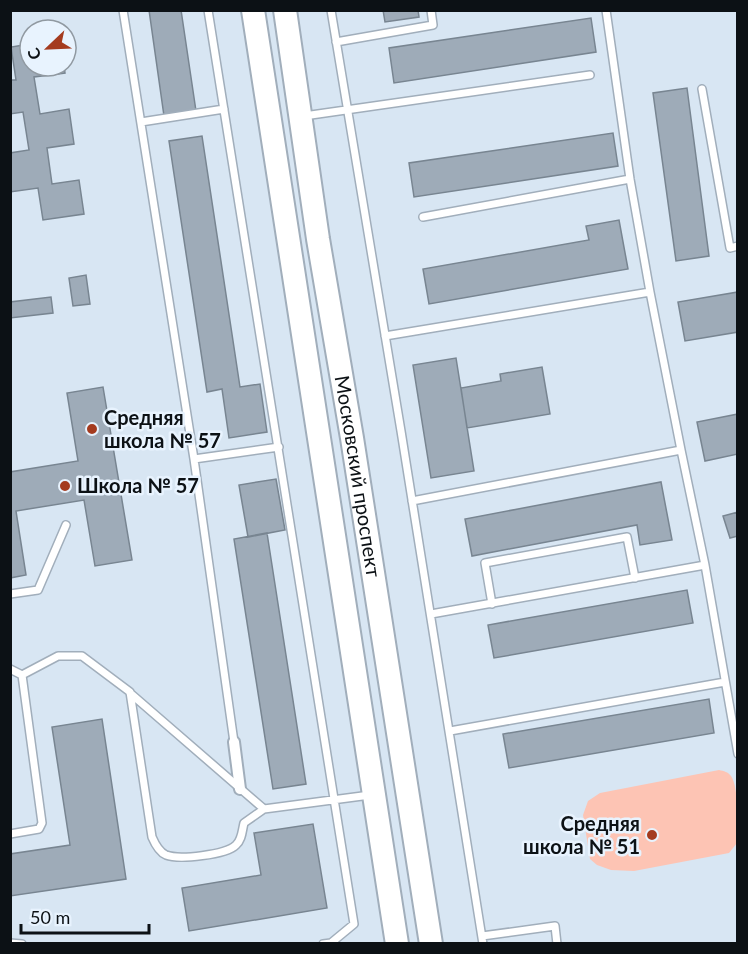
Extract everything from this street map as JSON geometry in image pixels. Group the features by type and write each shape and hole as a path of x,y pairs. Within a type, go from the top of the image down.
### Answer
{"main road":[{"name":"Московский проспект","path":"254,10 398,944"},
{"name":"Московский проспект","path":"285,10 431,944"},
{"path":"375,794 406,789"}],"street":[{"path":"234,742 240,789"}],"lane":[{"path":"123,10 194,459 234,742"},
{"path":"208,10 354,924 331,943 323,944"},
{"path":"331,10 483,940 555,926 558,944"},
{"path":"336,42 433,25 431,10"},
{"path":"606,10 630,179 650,292 705,566 738,754"},
{"path":"300,117 590,75"},
{"path":"702,89 730,248 738,246"},
{"path":"141,122 224,109"},
{"path":"423,217 630,179"},
{"path":"385,336 650,292"},
{"path":"194,459 279,447"},
{"path":"412,501 681,450"},
{"path":"10,594 38,590 66,525"},
{"path":"492,604 485,563 627,537 635,578"},
{"path":"431,614 705,566"},
{"path":"22,675 58,656 82,656 130,692 264,809"},
{"path":"10,669 22,675"},
{"path":"10,834 39,829 42,823 22,675"},
{"path":"450,731 725,682"},
{"path":"130,692 152,837 156,846 164,854 179,858 230,849 240,840 244,823 264,809 375,794"},
{"path":"10,943 22,944"}],"shaded area":[{"path":"719,770 731,776 737,798 737,843 729,853 634,871 611,870 597,865 590,859 583,815 588,801 600,793"}],"building":[{"path":"149,10 181,10 196,111 164,116"},
{"path":"383,10 418,10 419,17 385,22"},
{"path":"591,18 596,52 394,83 389,48"},
{"path":"18,46 18,78 34,78 40,114 69,109 74,144 47,148 52,184 79,180 84,214 43,220 38,188 10,192 10,153 29,150 23,112 10,114 10,80 16,80 11,47"},
{"path":"687,88 709,256 676,261 653,93"},
{"path":"613,133 618,166 414,197 409,163"},
{"path":"202,136 240,387 260,384 267,432 229,438 222,389 207,392 169,141"},
{"path":"619,220 628,269 429,304 423,269 589,240 586,226"},
{"path":"86,275 90,304 73,306 69,278"},
{"path":"738,292 738,332 685,341 678,302"},
{"path":"51,297 53,313 10,318 10,302"},
{"path":"456,358 474,471 431,478 413,365"},
{"path":"542,367 550,414 467,428 461,388 501,381 500,374"},
{"name":"Школа № 57","path":"103,387 132,560 95,566 84,500 16,511 26,575 10,578 10,472 78,461 67,393"},
{"path":"738,414 738,454 705,461 697,422"},
{"path":"276,479 285,530 248,537 239,485"},
{"path":"661,482 672,540 640,545 637,525 472,556 465,519"},
{"path":"738,512 738,536 730,538 723,516"},
{"path":"267,533 306,784 273,789 234,539"},
{"path":"687,590 693,623 494,658 488,625"},
{"path":"709,699 714,733 509,768 503,734"},
{"path":"102,719 126,879 10,896 10,854 70,845 52,727"},
{"path":"313,824 327,908 189,931 182,888 261,875 254,833"}],"place":[{"name":"Средняя школа № 57","path":"92,429"},
{"name":"Школа № 57","path":"65,486"},
{"name":"Средняя школа № 51","path":"652,835"}]}
